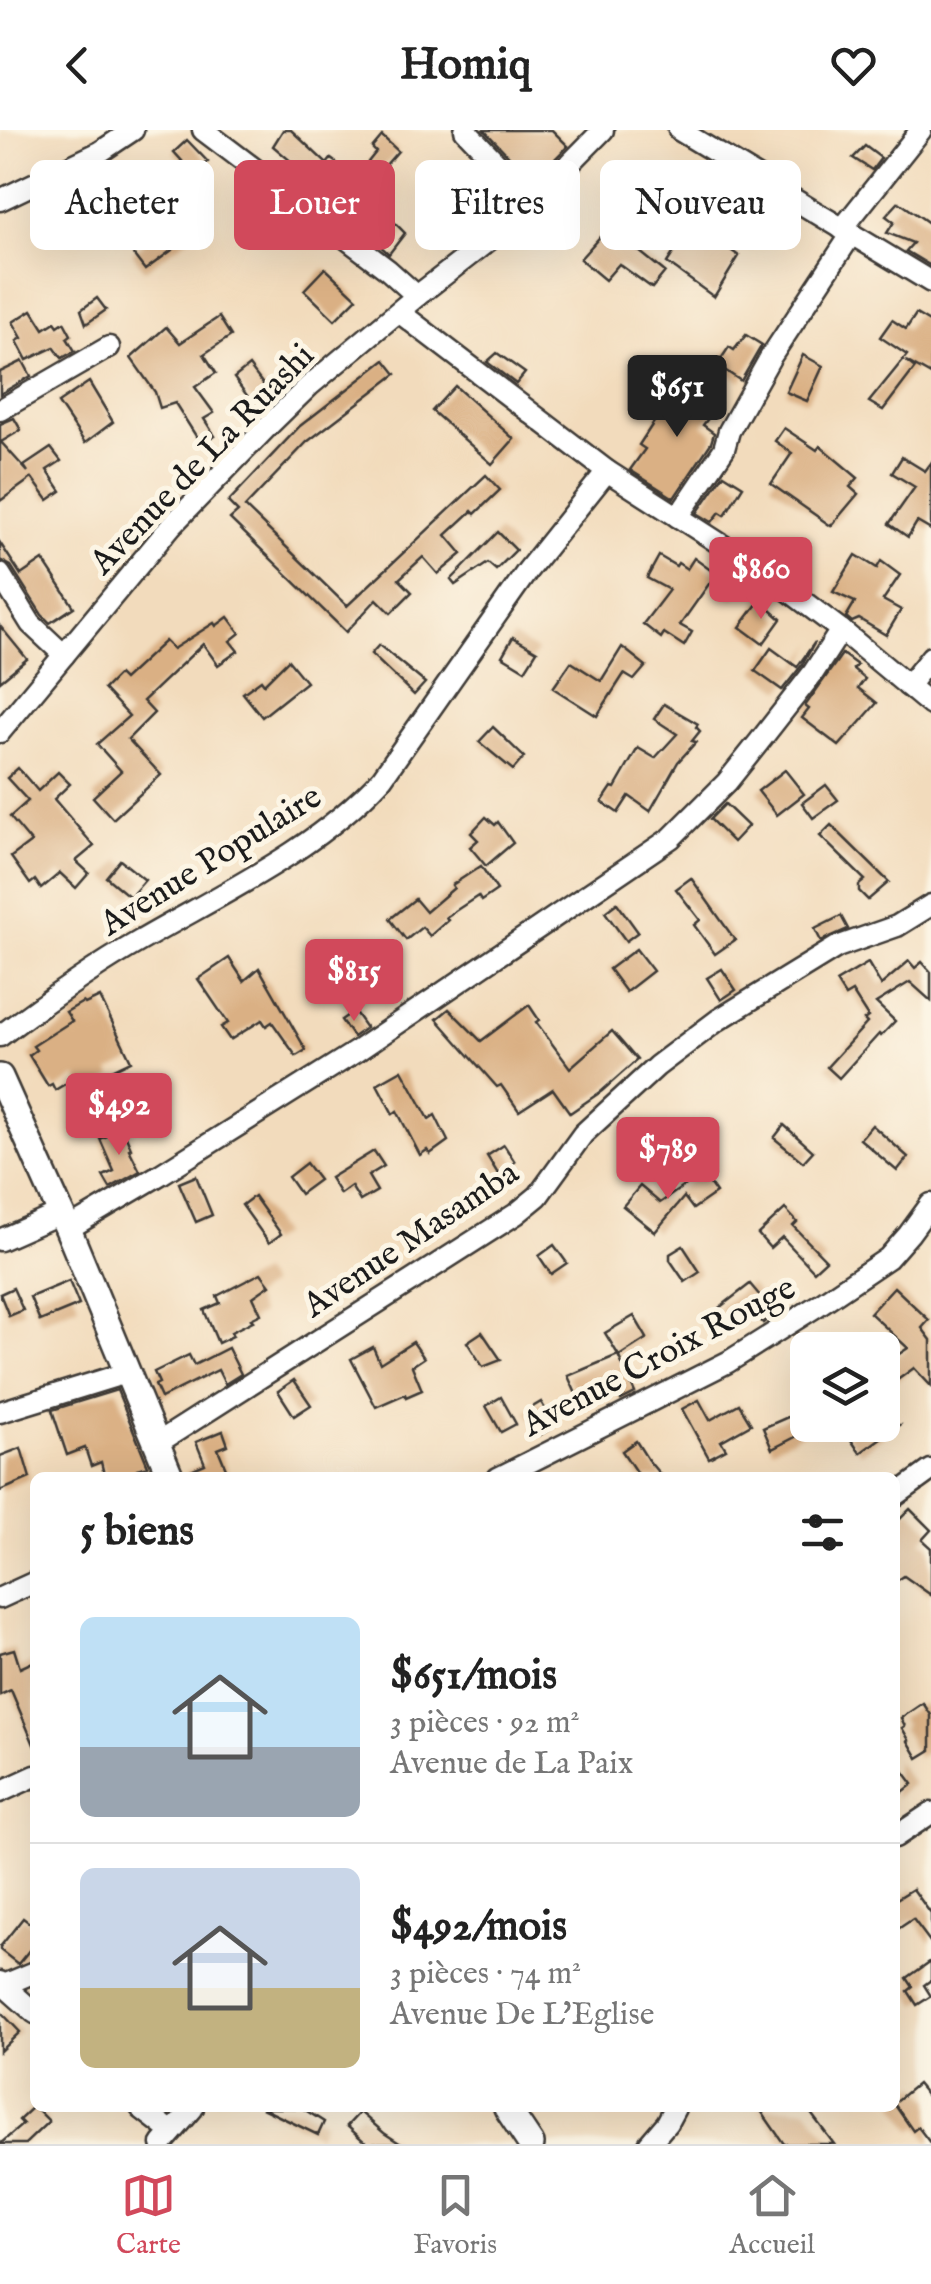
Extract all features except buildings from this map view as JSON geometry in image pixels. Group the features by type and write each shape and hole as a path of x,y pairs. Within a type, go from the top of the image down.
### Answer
{"street":[{"path":"0,200 100,152 133,130"},
{"path":"203,130 417,296"},
{"path":"465,130 493,160"},
{"name":"Avenue de La Ruashi","path":"573,160 603,130"},
{"path":"679,130 931,282"},
{"path":"678,517 724,449 729,431 770,358 847,232 921,130"},
{"name":"Avenue de La Ruashi","path":"0,732 171,526 268,426 310,386 476,250"},
{"path":"399,312 608,471 764,572 931,706"},
{"path":"0,410 109,347"},
{"name":"Avenue Populaire","path":"0,1036 113,956 255,878 359,802 382,778 528,570 608,471"},
{"path":"0,574 31,624 64,655"},
{"path":"0,1240 64,1221 184,1160 357,1050 671,838 727,782 841,630"},
{"path":"908,686 931,657"},
{"name":"Avenue Masamba","path":"156,1444 516,1214 538,1196 583,1134 657,1066 718,1020 837,947 928,912"},
{"path":"0,1076 168,1472"},
{"name":"Avenue Croix Rouge","path":"510,1472 728,1362 817,1306 888,1258 931,1204"},
{"path":"0,1412 126,1372"},
{"path":"900,1492 931,1470"},
{"path":"0,1598 30,1584"},
{"path":"0,1792 30,1778"},
{"path":"900,1834 931,1813"},
{"path":"30,1974 2,1983 30,2008"},
{"path":"144,2112 167,2138 190,2112"},
{"path":"510,2112 532,2144"},
{"path":"649,2144 673,2112"}]}
